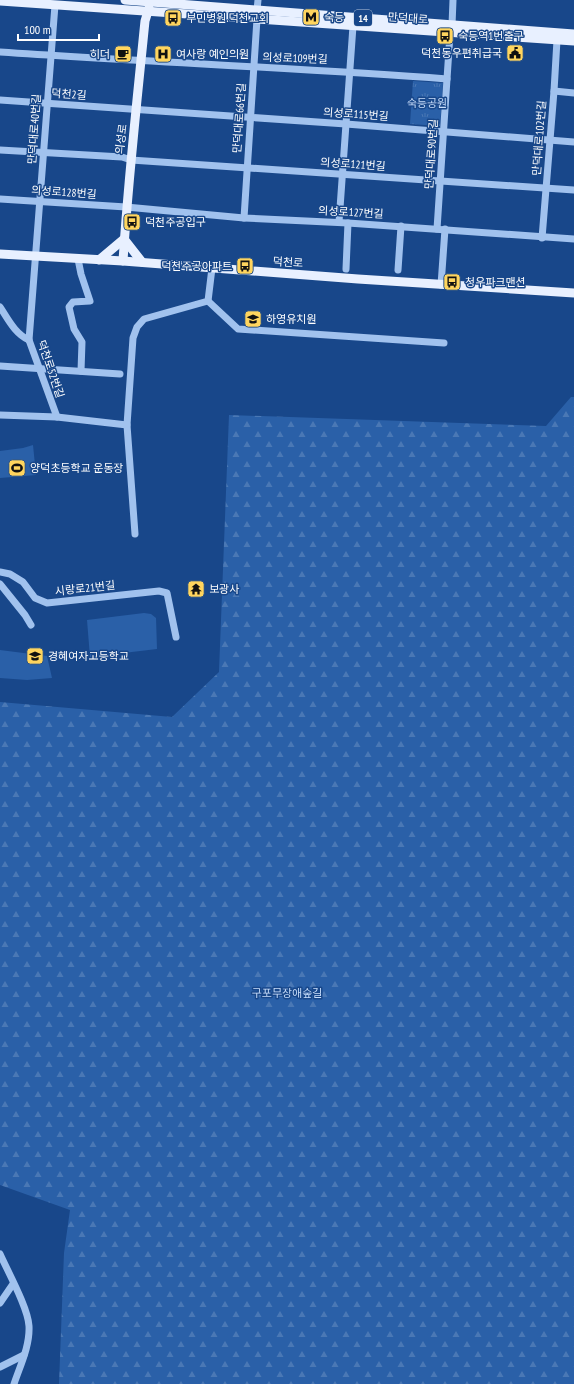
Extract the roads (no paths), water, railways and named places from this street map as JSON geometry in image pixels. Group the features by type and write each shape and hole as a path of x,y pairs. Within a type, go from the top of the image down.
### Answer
{"main road":[{"name":"만덕대로","path":"125,0 152,1 353,26 451,29 525,38 534,35 553,37 555,35 574,34"},
{"name":"만덕대로","path":"0,1 55,5 145,15 257,15 555,36 574,41"},
{"name":"의성로","path":"140,1 145,15"},
{"name":"의성로","path":"123,261 126,208 137,110 145,15 152,1"},
{"path":"99,260 124,239 142,262"},
{"name":"덕천로","path":"0,254 142,262 574,294"}],"street":[{"name":"만덕대로66번길","path":"244,218 258,0"},
{"name":"만덕대로90번길","path":"437,229 453,0"},
{"name":"만덕대로40번길","path":"36,255 55,5"},
{"path":"339,222 353,26"},
{"name":"만덕대로102번길","path":"542,238 554,90 555,36"},
{"name":"의성로109번길","path":"0,52 447,79"},
{"path":"554,90 574,92"},
{"name":"덕천2길","path":"0,100 137,110"},
{"name":"의성로115번길","path":"137,110 346,124 574,142"},
{"name":"의성로121번길","path":"0,150 122,157 131,160 574,190"},
{"name":"의성로128번길","path":"0,199 126,208"},
{"name":"의성로127번길","path":"126,208 244,218 339,222 445,229 542,238 574,239"},
{"path":"346,269 348,223"},
{"path":"398,270 401,226"},
{"path":"441,285 445,229"},
{"name":"덕천로52번길","path":"36,255 29,340 57,417"},
{"path":"78,259 81,274 90,301 73,302 69,307 74,329 82,342 81,371"},
{"path":"208,302 212,268"},
{"path":"208,302 238,329 444,343"},
{"path":"135,534 127,425 133,338 137,327 144,319 208,302"},
{"path":"0,307 21,337 29,340"},
{"path":"0,366 120,374"},
{"path":"0,415 57,417 127,425"},
{"name":"시랑로21번길","path":"0,572 10,574 22,582 35,598 47,603 159,591 167,593 176,637"},
{"path":"0,584 31,624"},
{"path":"0,1256 25,1309 29,1326 27,1344 14,1384"},
{"path":"0,1303 13,1284"},
{"path":"0,1367 24,1355"}],"place":[{"name":"숙등","path":"311,17"},
{"name":"부민병원.덕천교회","path":"173,18"},
{"name":"숙등역1번출구","path":"445,36"},
{"name":"덕천동우편취급국","path":"515,53"},
{"name":"히더","path":"123,54"},
{"name":"여사랑 예인의원","path":"163,54"},
{"name":"덕천주공입구","path":"132,222"},
{"name":"덕천주공아파트","path":"245,266"},
{"name":"청우파크맨션","path":"452,282"},
{"name":"하영유치원","path":"253,319"},
{"name":"양덕초등학교 운동장","path":"17,468"},
{"name":"보광사","path":"196,589"},
{"name":"경혜여자고등학교","path":"35,656"}],"park label":[{"name":"숙등공원","path":"427,103"},
{"name":"구포무장애숲길","path":"287,993"}]}
